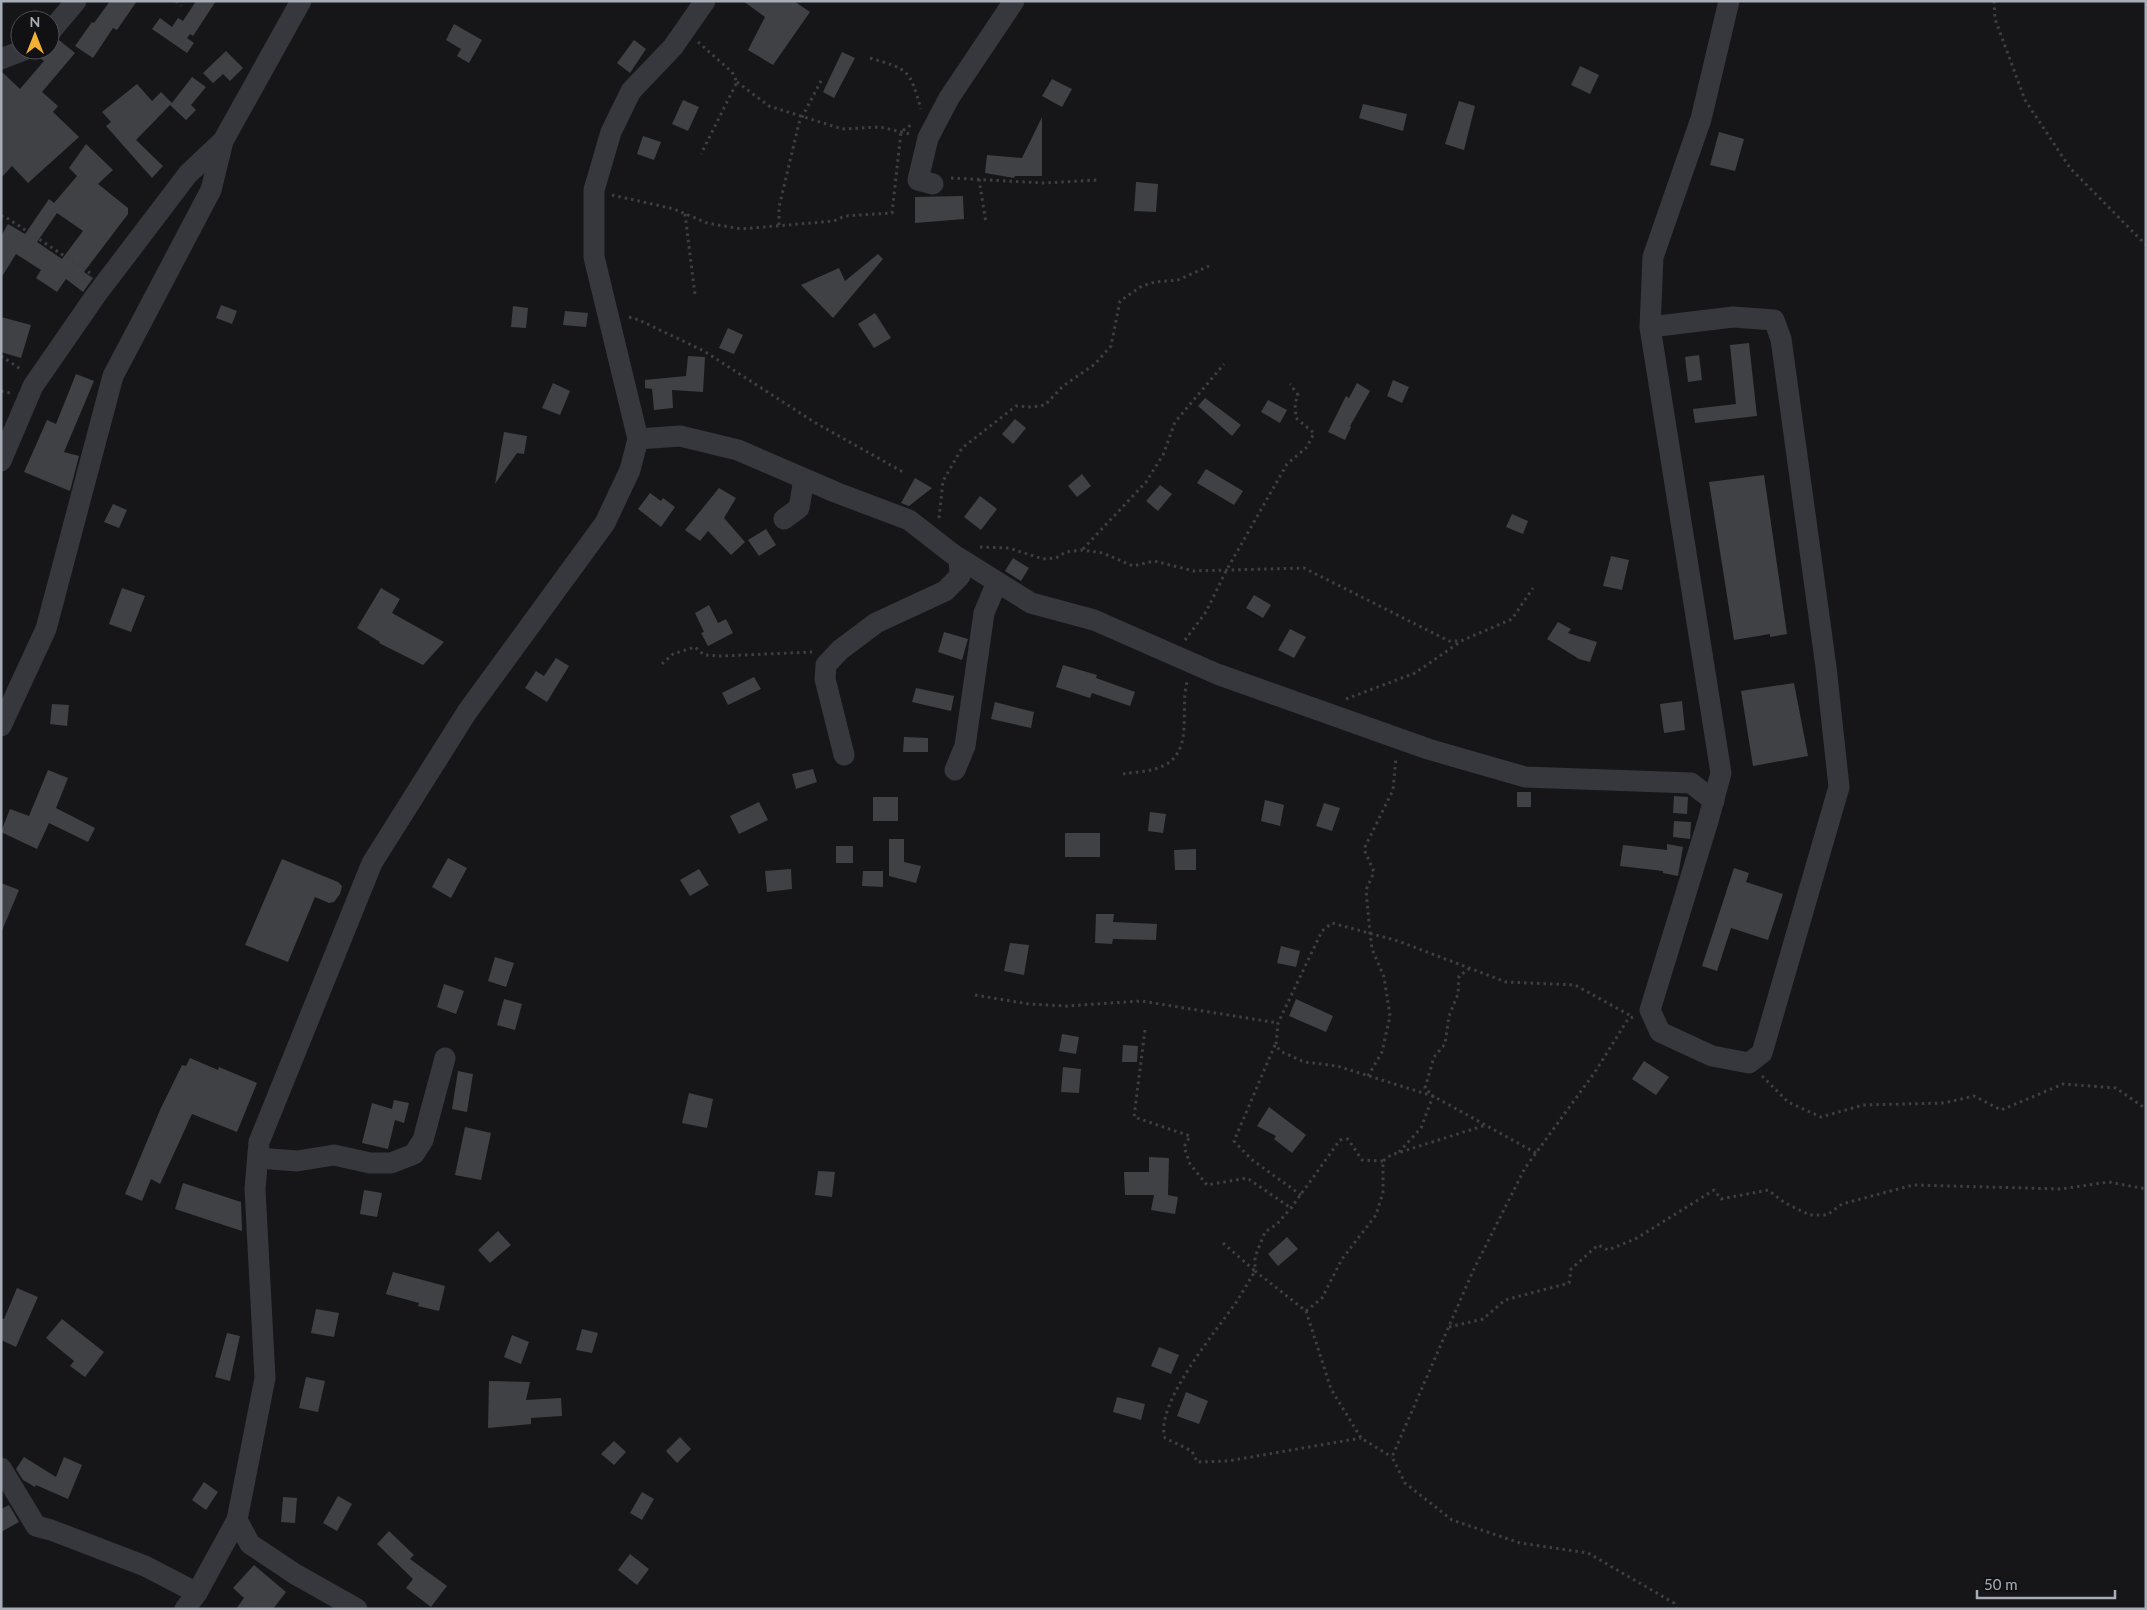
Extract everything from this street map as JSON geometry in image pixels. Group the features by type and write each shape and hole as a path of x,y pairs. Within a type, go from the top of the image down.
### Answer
{"street":[{"path":"60,20 76,1"},
{"path":"1,726 46,629 113,376 211,190 223,141 301,1"},
{"path":"1,1468 36,1526 145,1566 191,1601 237,1520 265,1378 255,1189 259,1142 372,862 467,712 605,523 630,470 638,439 594,257 594,190 611,132 631,91 673,47 705,1"},
{"path":"932,184 918,180 922,130 949,98 1014,1"},
{"path":"1650,327 1733,318 1774,320 1781,338 1825,658 1839,787 1762,1053 1749,1063 1712,1056 1660,1032 1641,1014 1714,801 1721,773 1650,327 1653,257 1701,119 1727,19 1729,1"},
{"path":"2,458 33,386 105,284 188,174 223,141"},
{"path":"638,439 680,436 738,450 908,520 948,550 1031,603 1094,620 1217,674 1428,749 1525,777 1691,783 1714,801"},
{"path":"784,519 799,508 804,478"},
{"path":"844,755 825,679 826,665 876,623 945,591 960,576 948,550"},
{"path":"955,770 965,746 984,613 997,582"},
{"path":"258,1158 298,1161 334,1155 370,1163 391,1163 414,1154 422,1140 445,1058"},
{"path":"237,1520 250,1544 295,1574 358,1609"}],"path":[{"path":"176,1 181,6"},
{"path":"1994,1 1995,19 2025,100 2070,168 2146,246"},
{"path":"684,30 732,72 737,82 769,106 842,130 880,127 901,132 922,130"},
{"path":"870,58 898,66 911,77 923,117"},
{"path":"779,225 779,207 802,117 822,79"},
{"path":"701,154 737,82"},
{"path":"901,132 922,130"},
{"path":"594,190 674,209 707,223 741,229 834,222 845,216 892,213 901,132"},
{"path":"932,184 938,184 947,177 1044,183 1097,180"},
{"path":"979,179 986,223"},
{"path":"685,213 695,295"},
{"path":"2,215 105,284"},
{"path":"1209,266 1178,280 1155,282 1142,286 1120,301 1111,346 1095,364 1062,386 1045,405 1032,407 1016,406 962,448 943,481 948,550 978,547 1009,548 1043,559 1056,558 1066,552 1082,550 1103,553 1133,566 1154,561 1194,572 1304,568 1449,641 1461,641"},
{"path":"608,313 640,320 704,351 814,422 903,472"},
{"path":"1082,550 1146,482 1163,455 1175,422 1224,364"},
{"path":"1123,774 1159,768 1178,754 1184,741 1184,692 1191,663 1185,640 1206,612 1226,571 1287,464 1307,447 1314,433 1296,418 1295,403 1298,395 1290,384"},
{"path":"1319,711 1360,692 1415,673 1461,641 1512,619 1533,588"},
{"path":"662,664 673,654 694,647 704,655 810,652 835,656"},
{"path":"1368,1076 1382,1052 1390,1016 1384,976 1372,949 1366,890 1374,872 1364,849 1393,790 1396,759 1390,736"},
{"path":"1301,1194 1251,1159 1234,1141 1276,1045 1278,1023 1322,931 1332,923 1398,941 1506,982 1575,985 1641,1014"},
{"path":"1433,1096 1425,1088 1434,1057 1445,1044 1449,1016 1458,994 1459,976 1469,969"},
{"path":"975,995 1029,1004 1066,1006 1141,1001 1278,1023"},
{"path":"1392,1457 1448,1327 1525,1168 1594,1072 1628,1019 1641,1014"},
{"path":"1145,1030 1134,1117 1190,1136 1184,1147 1190,1164 1207,1185 1247,1178 1291,1208"},
{"path":"1276,1045 1280,1051 1304,1062 1337,1066 1433,1096 1536,1153"},
{"path":"1749,1063 1788,1102 1821,1117 1863,1105 1944,1103 1974,1096 2001,1110 2063,1084 2116,1088 2146,1109"},
{"path":"1399,1152 1421,1128 1433,1096"},
{"path":"1361,1438 1228,1461 1197,1462 1192,1451 1165,1438 1162,1429 1167,1411 1184,1376 1255,1271 1255,1257 1265,1232 1277,1224 1291,1208 1340,1140 1348,1140 1362,1160 1383,1161 1399,1152 1486,1124"},
{"path":"1306,1311 1322,1298 1342,1259 1376,1215 1383,1192 1383,1161"},
{"path":"1448,1327 1483,1319 1505,1300 1569,1283 1571,1269 1598,1245 1608,1250 1637,1238 1714,1190 1721,1199 1768,1190 1786,1203 1810,1215 1827,1215 1842,1204 1912,1185 2061,1189 2109,1182 2146,1189"},
{"path":"1223,1243 1306,1311 1331,1389 1361,1438 1392,1457 1405,1483 1452,1520 1520,1543 1588,1553 1674,1603 1676,1609"}],"building":[{"path":"110,1 137,1 117,30 113,28 93,58 75,46"},
{"path":"196,1 216,1 193,36 190,34 187,38 194,43 187,53 152,29 160,18 172,27 178,18 183,21"},
{"path":"743,1 794,1 810,12 773,65 748,50 765,17"},
{"path":"454,24 482,40 469,63 457,56 461,49 446,40"},
{"path":"634,40 646,49 630,73 617,63"},
{"path":"60,41 75,53 42,92 58,106 53,112 79,137 28,183 12,166 1,178 1,71 20,89 44,61 42,60 60,60"},
{"path":"226,51 243,68 230,81 223,74 213,83 203,73"},
{"path":"842,52 855,58 834,98 823,92"},
{"path":"1580,66 1599,75 1590,94 1571,85"},
{"path":"192,77 206,87 191,105 196,110 186,120 170,105 136,140 163,166 152,178 106,126 111,122 102,112 137,84 152,101 161,92 172,103"},
{"path":"1052,79 1072,89 1062,107 1042,96"},
{"path":"683,100 699,107 688,131 672,124"},
{"path":"1459,101 1475,106 1464,150 1445,144"},
{"path":"1363,104 1407,114 1403,131 1359,118"},
{"path":"1042,117 1042,176 1015,176 1014,178 985,173 987,155 1022,158"},
{"path":"1719,132 1744,139 1735,171 1710,165"},
{"path":"643,136 661,142 654,160 637,154"},
{"path":"86,144 113,170 98,184 128,208 128,214 84,272 93,278 83,292 66,279 57,292 36,278 41,270 16,254 1,278 1,236 8,224 25,234 49,199 54,203 77,176 69,168","holes":["57,213 83,231 62,259 37,242"]},
{"path":"1136,182 1158,184 1156,212 1134,211"},
{"path":"963,196 964,219 915,223 915,197"},
{"path":"878,254 883,259 833,318 801,285 839,268 845,281"},
{"path":"221,305 237,311 232,324 216,318"},
{"path":"513,306 528,308 526,328 511,327"},
{"path":"565,311 588,313 586,327 563,325"},
{"path":"875,313 891,338 874,348 858,324"},
{"path":"1,317 31,325 21,358 1,352"},
{"path":"728,328 743,335 734,354 719,348"},
{"path":"1749,343 1757,416 1695,423 1693,409 1736,404 1730,345"},
{"path":"1699,355 1702,380 1688,382 1685,357"},
{"path":"688,356 705,357 703,392 672,390 673,408 654,410 652,389 645,388 645,380 686,376"},
{"path":"76,374 94,381 64,452 79,456 70,491 24,472 47,420 56,424"},
{"path":"1393,380 1409,387 1402,403 1387,396"},
{"path":"553,383 570,391 560,415 542,408"},
{"path":"1357,383 1370,391 1350,426 1345,440 1328,432 1346,396 1349,398"},
{"path":"1205,398 1241,425 1232,436 1198,406"},
{"path":"1268,400 1287,410 1280,423 1261,412"},
{"path":"1015,419 1026,428 1013,444 1002,434"},
{"path":"504,432 527,436 524,454 517,453 495,484"},
{"path":"1206,469 1243,491 1234,505 1197,483"},
{"path":"1082,474 1091,486 1077,497 1068,486"},
{"path":"1764,475 1787,634 1770,637 1770,634 1734,640 1709,482"},
{"path":"915,478 932,488 909,506 901,503"},
{"path":"1160,485 1172,494 1158,511 1146,501"},
{"path":"719,488 736,498 724,518 745,542 731,555 708,531 700,541 685,530"},
{"path":"650,493 661,501 663,498 675,507 661,527 638,509"},
{"path":"980,496 997,509 981,530 964,517"},
{"path":"113,504 127,510 119,528 104,522"},
{"path":"1512,514 1528,521 1523,534 1506,527"},
{"path":"766,529 776,545 759,556 748,540"},
{"path":"1611,556 1629,560 1622,590 1603,586"},
{"path":"1013,558 1029,568 1021,581 1005,571"},
{"path":"122,588 145,596 131,632 109,624"},
{"path":"381,588 400,599 392,613 444,642 423,665 379,643 357,628"},
{"path":"1254,595 1271,605 1263,618 1246,608"},
{"path":"709,605 718,623 726,619 733,633 708,646 701,633 704,632 695,613"},
{"path":"1558,622 1571,629 1568,633 1597,642 1590,662 1579,659 1547,639"},
{"path":"1290,629 1306,637 1294,658 1278,650"},
{"path":"944,632 968,639 962,660 938,652"},
{"path":"556,658 569,666 547,702 525,688 536,671 544,676"},
{"path":"1063,665 1097,675 1096,678 1135,692 1130,706 1092,693 1090,698 1056,687"},
{"path":"754,677 761,689 728,705 722,693"},
{"path":"1794,683 1808,756 1753,766 1741,691"},
{"path":"916,688 954,696 951,711 912,702"},
{"path":"1682,701 1685,730 1664,733 1660,704"},
{"path":"995,702 1034,712 1031,728 991,719"},
{"path":"52,704 69,705 67,726 50,724"},
{"path":"904,737 928,738 928,752 903,752"},
{"path":"813,769 817,782 796,789 792,774"},
{"path":"48,770 68,778 56,808 95,828 88,842 49,823 37,849 1,832 10,809 29,816"},
{"path":"1517,792 1531,792 1531,807 1517,807"},
{"path":"1674,796 1688,797 1687,814 1673,813"},
{"path":"873,797 898,797 898,821 873,821"},
{"path":"1265,800 1284,805 1280,826 1261,821"},
{"path":"759,802 768,820 739,834 730,816"},
{"path":"1324,803 1340,808 1332,831 1316,826"},
{"path":"1150,812 1166,814 1163,833 1148,831"},
{"path":"1674,821 1691,822 1690,839 1673,837"},
{"path":"1065,833 1100,833 1100,857 1065,857"},
{"path":"889,839 904,839 904,862 921,866 916,883 889,876"},
{"path":"1667,844 1683,847 1678,876 1663,873 1663,871 1620,866 1623,845 1667,850"},
{"path":"836,846 853,846 853,863 836,863"},
{"path":"1196,849 1196,870 1175,870 1174,850"},
{"path":"448,858 467,868 451,898 432,887"},
{"path":"282,859 338,882 342,886 340,894 334,902 329,903 315,897 288,962 245,945"},
{"path":"1734,868 1749,873 1746,882 1783,894 1768,940 1731,928 1717,971 1702,966"},
{"path":"699,869 709,885 690,896 680,880"},
{"path":"791,869 792,889 767,892 765,871"},
{"path":"863,871 883,871 883,887 862,886"},
{"path":"1,883 19,890 1,933"},
{"path":"1096,914 1114,914 1113,922 1157,924 1156,940 1113,939 1112,944 1095,943"},
{"path":"1010,943 1029,945 1024,975 1004,971"},
{"path":"1281,946 1300,951 1296,967 1277,963"},
{"path":"495,957 514,963 506,987 488,981"},
{"path":"444,984 464,991 456,1014 437,1007"},
{"path":"504,999 522,1004 515,1030 497,1025"},
{"path":"1296,999 1333,1016 1326,1032 1289,1016"},
{"path":"1062,1034 1079,1037 1076,1054 1059,1051"},
{"path":"1123,1045 1138,1046 1137,1062 1122,1062"},
{"path":"190,1058 218,1070 219,1067 257,1083 237,1132 192,1114 160,1184 151,1179 142,1201 125,1194 160,1110 182,1065 186,1066"},
{"path":"1644,1061 1669,1077 1656,1095 1632,1079"},
{"path":"1063,1067 1081,1069 1079,1093 1061,1092"},
{"path":"458,1071 473,1074 467,1112 452,1109"},
{"path":"689,1093 713,1099 707,1128 682,1123"},
{"path":"394,1100 409,1103 404,1123 395,1120 388,1149 362,1143 372,1103 392,1109"},
{"path":"1269,1107 1306,1135 1292,1153 1274,1139 1276,1136 1257,1126"},
{"path":"465,1127 491,1133 481,1180 455,1175"},
{"path":"1149,1157 1169,1158 1168,1195 1178,1197 1175,1214 1151,1210 1154,1195 1125,1195 1124,1172 1149,1172"},
{"path":"818,1171 835,1172 832,1197 815,1195"},
{"path":"183,1183 241,1202 242,1231 175,1209"},
{"path":"364,1190 382,1193 377,1217 360,1214"},
{"path":"498,1231 511,1245 490,1263 478,1250"},
{"path":"1287,1237 1298,1249 1278,1266 1268,1254"},
{"path":"393,1272 445,1286 439,1311 418,1306 419,1303 386,1294"},
{"path":"17,1288 38,1297 16,1347 1,1340 1,1318 4,1319"},
{"path":"316,1309 339,1313 334,1337 311,1333"},
{"path":"62,1319 104,1352 85,1377 70,1366 74,1361 46,1338"},
{"path":"582,1329 598,1333 592,1353 576,1350"},
{"path":"227,1333 240,1336 230,1381 215,1377"},
{"path":"512,1335 529,1342 521,1364 504,1357"},
{"path":"1159,1347 1179,1355 1171,1374 1151,1366"},
{"path":"306,1377 325,1381 318,1412 299,1408"},
{"path":"489,1381 530,1382 526,1400 561,1398 562,1416 531,1418 531,1424 488,1428"},
{"path":"1186,1392 1208,1401 1199,1424 1177,1416"},
{"path":"1117,1397 1145,1404 1141,1420 1113,1412"},
{"path":"680,1437 691,1449 677,1463 666,1451"},
{"path":"614,1441 626,1452 614,1465 601,1454"},
{"path":"24,1457 56,1477 64,1457 82,1465 68,1499 36,1485 35,1487 23,1480 16,1469"},
{"path":"204,1482 218,1492 206,1510 192,1500"},
{"path":"642,1492 654,1499 642,1520 630,1513"},
{"path":"338,1496 352,1504 337,1531 323,1523"},
{"path":"283,1497 297,1498 295,1523 281,1522"},
{"path":"9,1505 19,1522 1,1532 1,1509"},
{"path":"389,1531 414,1555 410,1559 447,1586 431,1607 406,1588 413,1579 377,1544"},
{"path":"630,1554 649,1569 637,1585 618,1570"},
{"path":"254,1565 286,1592 273,1609 236,1609 244,1598 233,1588"}]}
